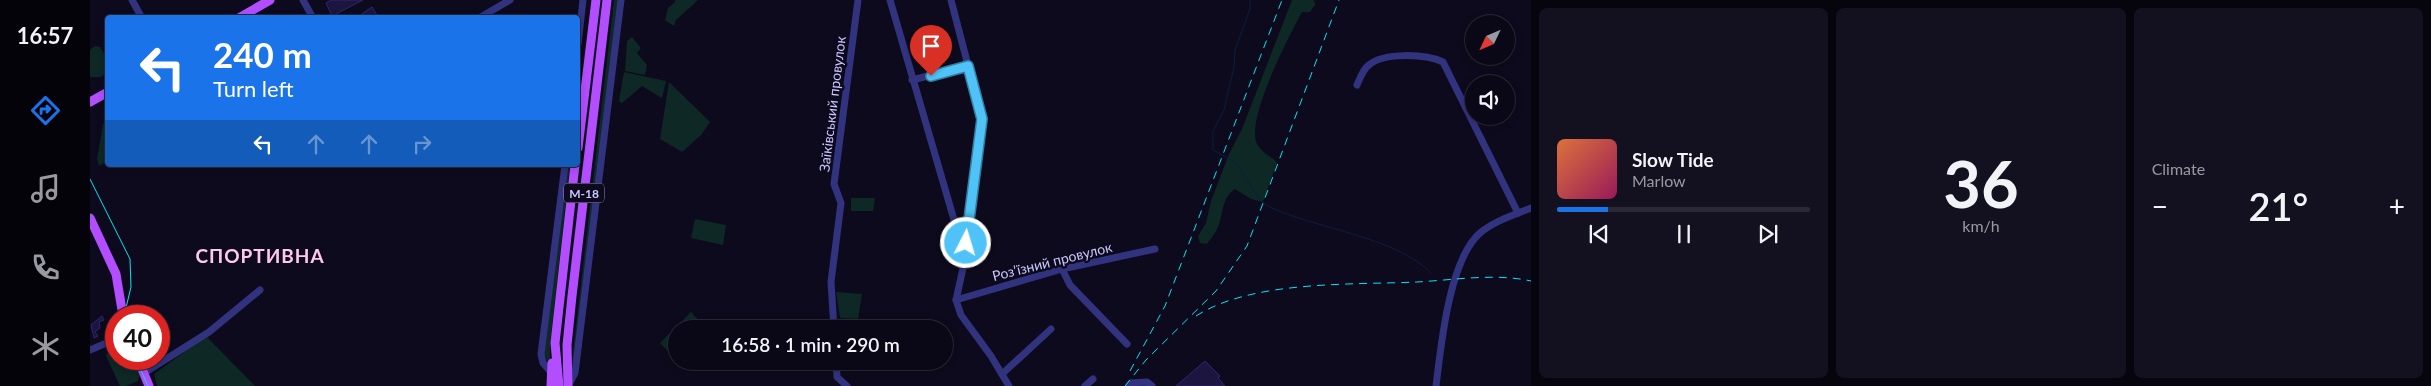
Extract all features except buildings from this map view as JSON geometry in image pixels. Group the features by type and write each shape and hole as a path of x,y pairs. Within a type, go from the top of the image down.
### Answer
{"main road":[{"path":"244,15 270,0"},
{"path":"580,132 596,0"},
{"name":"М-18","path":"568,386 566,367 569,326 607,0"},
{"path":"90,102 105,94"},
{"name":"М-18","path":"554,381 555,343 575,167"},
{"path":"90,218 116,274 121,305"},
{"path":"143,370 149,386"}],"street":[{"path":"132,0 140,15"},
{"path":"303,0 311,15"},
{"path":"484,15 510,0"},
{"path":"580,26 583,0"},
{"path":"568,386 575,373 621,0"},
{"name":"Заїківський провулок","path":"833,320 831,282 841,203 834,184 858,0"},
{"path":"890,0 965,258"},
{"path":"951,0 982,119 965,258 956,300 961,315 1009,386"},
{"path":"1357,85 1368,66 1377,60 1419,56 1434,58 1443,62 1518,213"},
{"path":"912,80 968,66"},
{"path":"554,381 543,363 541,354 564,167"},
{"path":"1436,386 1442,338 1461,262 1478,234 1504,219 1531,208"},
{"name":"Роз’їзний провулок","path":"956,300 1062,269 1154,249"},
{"path":"1062,269 1070,285 1127,344"},
{"path":"144,373 209,332 260,290"},
{"path":"1002,374 1051,328"},
{"path":"90,350 105,344"},
{"path":"837,370 838,377 847,386"},
{"path":"1086,386 1092,379"},
{"path":"1128,386 1131,383 1150,384"}],"green space":[{"path":"614,0 619,0 574,366 572,361"},
{"path":"675,0 698,0 676,20 674,26 665,20 668,8"},
{"path":"1292,0 1314,0 1315,5 1310,12 1302,12 1296,23 1271,76 1258,113 1255,129 1257,145 1277,162 1263,202 1251,199 1235,189 1224,203 1219,225 1215,233 1207,244 1200,243 1198,236 1206,223 1211,201 1229,154 1242,129"},
{"path":"632,37 641,48 637,53 647,65 645,75 625,71 627,41"},
{"path":"95,46 100,47 105,55 105,74 101,77 90,77 90,50"},
{"path":"624,72 666,81 662,98 642,86 622,103 619,101"},
{"path":"669,82 710,122 701,135 682,152 660,139"},
{"path":"105,123 105,162 99,166 97,159 103,124"},
{"path":"566,167 570,167 550,345 550,364 548,364 544,353"},
{"path":"851,198 875,198 873,211 851,211"},
{"path":"695,219 726,225 723,245 691,238"},
{"path":"836,292 862,294 858,319 840,318"},
{"path":"691,312 699,320 683,320"},
{"path":"668,335 668,351 660,343"},
{"path":"206,336 255,386 157,386 154,374 159,370 170,370 170,362"},
{"path":"113,370 138,370 140,374 138,381 126,386 120,386"}],"waterway":[{"path":"1250,0 1250,9 1235,50 1234,67 1224,110 1213,131 1213,150 1236,164 1260,200 1272,208 1377,242 1416,261 1431,273"}],"tram line":[{"path":"90,179 130,259 131,287 127,305"},
{"path":"141,370 148,386"}],"railway":[{"path":"1130,371 1165,306 1282,0"},
{"path":"1125,386 1146,360 1216,291 1247,246 1339,0"},
{"path":"1196,316 1219,304 1273,290 1489,277 1531,281"}],"district":[{"name":"СПОРТИВНА","path":"260,255"}],"route":[{"path":"931,76 968,66 982,119 966,243"}]}
